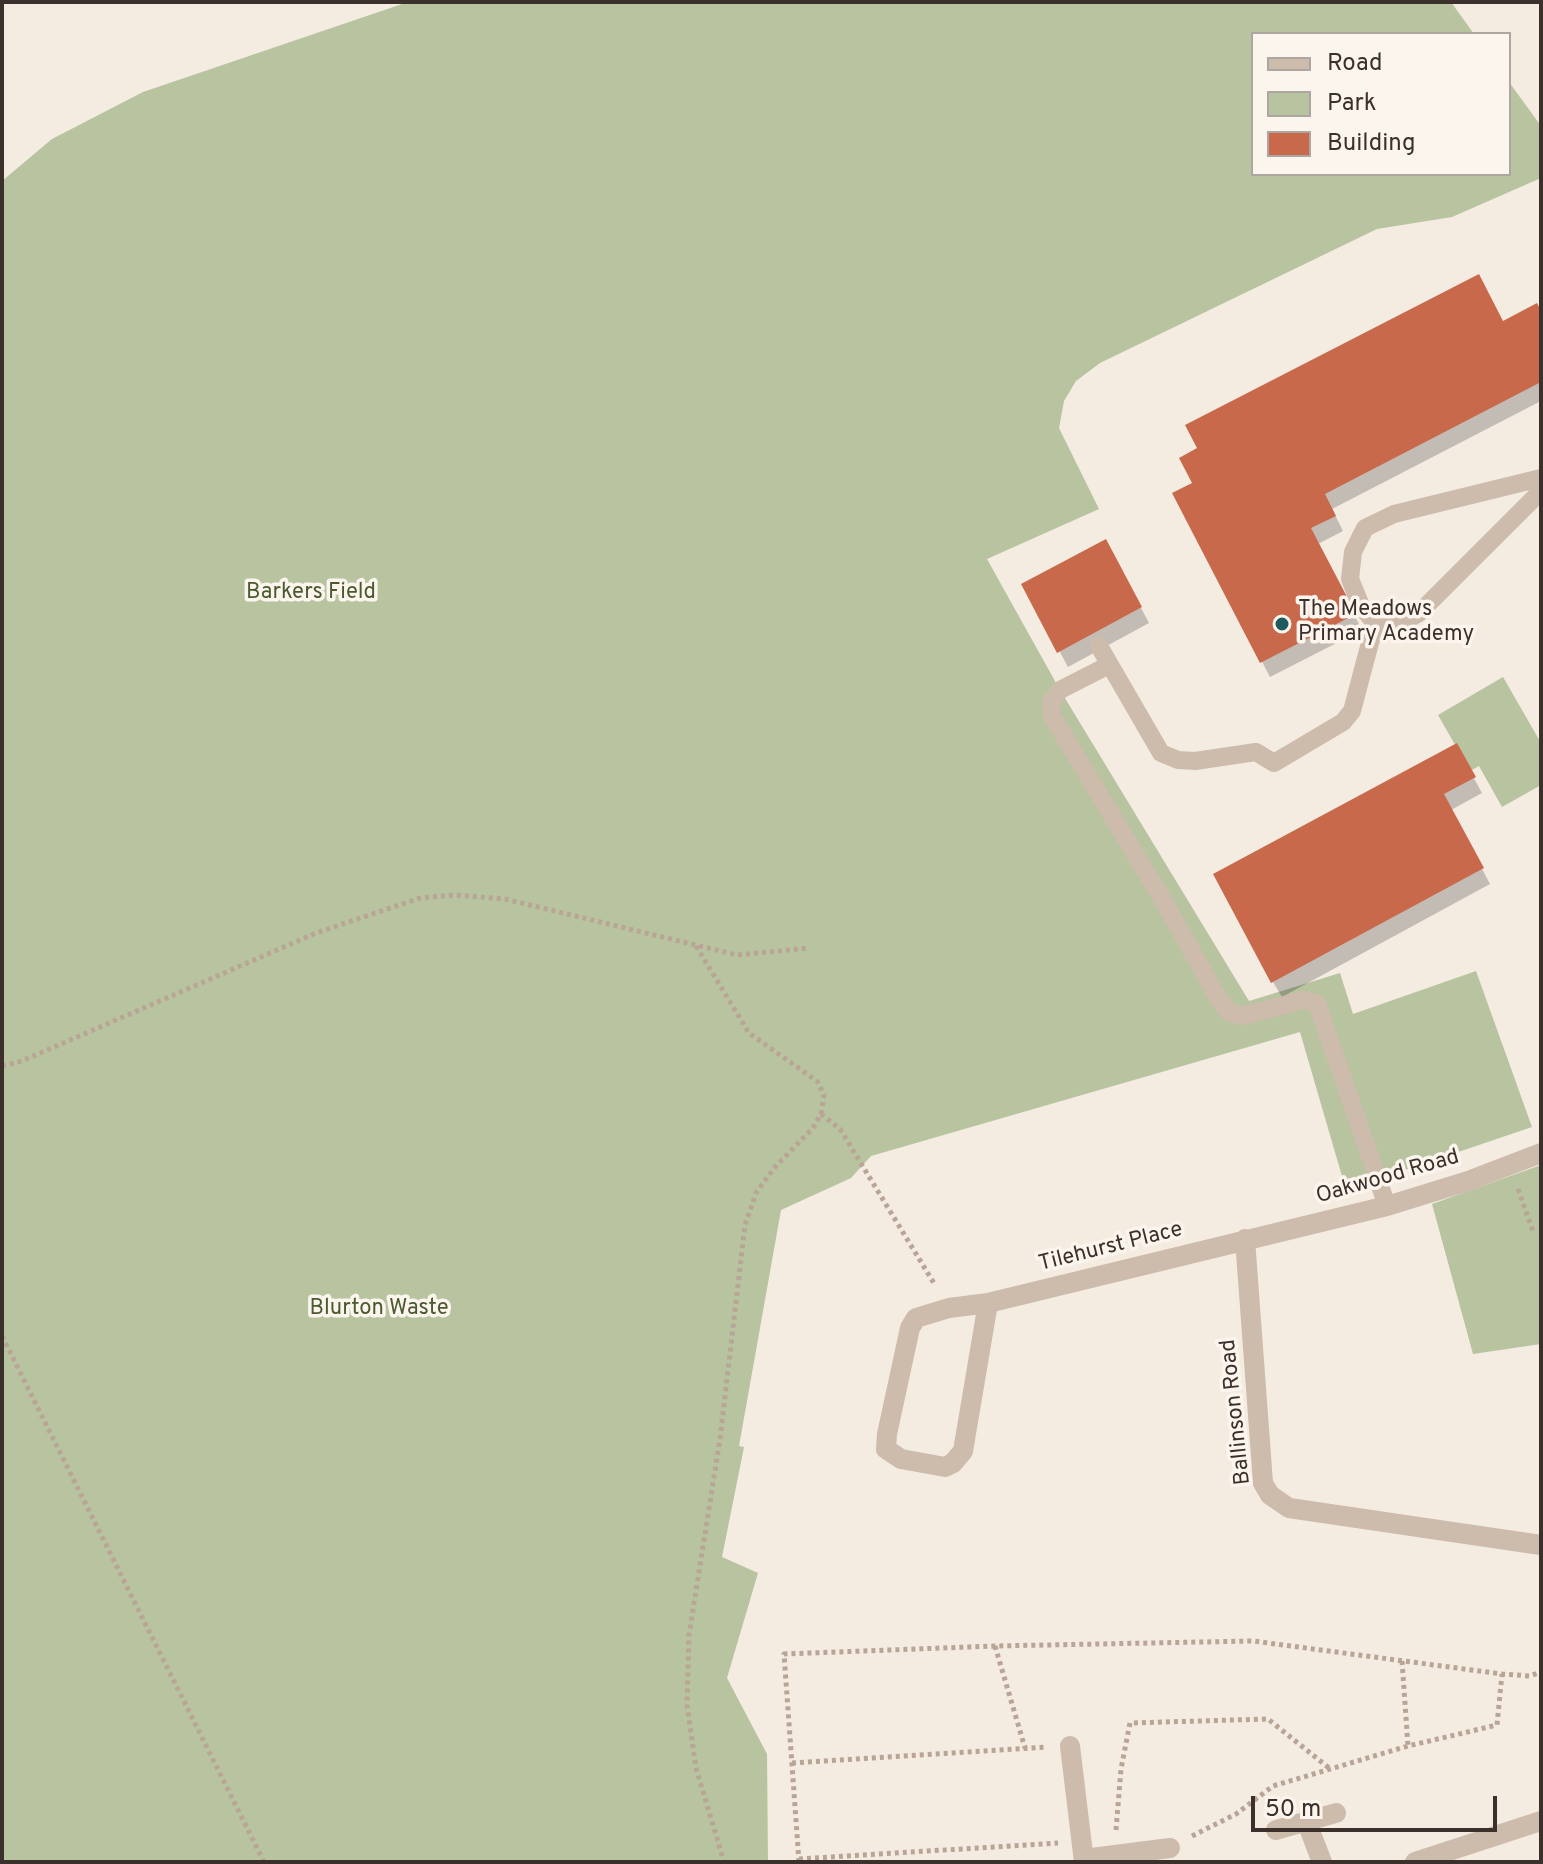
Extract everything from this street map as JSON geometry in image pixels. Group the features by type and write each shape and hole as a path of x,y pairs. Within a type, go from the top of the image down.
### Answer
{"street":[{"name":"Oakwood Road","path":"1245,1239 1387,1206 1541,1153"},
{"name":"Tilehurst Place","path":"988,1303 963,1451 945,1467 901,1459 886,1449 910,1328 916,1318 1245,1239"},
{"name":"Ballinson Road","path":"1245,1239 1263,1483 1270,1495 1289,1508 1541,1545"},
{"path":"1070,1746 1083,1854 1115,1855 1170,1848"},
{"path":"1276,1830 1336,1813"},
{"path":"1415,1862 1541,1821"},
{"path":"1307,1823 1322,1862"}],"lane":[{"path":"1380,629 1361,606 1350,579 1353,552 1365,528 1394,514 1541,478"},
{"path":"1099,646 1161,753 1178,760 1195,761 1256,752 1274,763 1343,722 1352,711 1371,639 1380,629 1399,624 1419,613 1541,491"},
{"path":"1109,665 1060,690 1051,702 1052,716 1229,1012 1243,1016 1303,1000 1317,1003 1387,1206"}],"path":[{"path":"2,1066 22,1061 316,933 420,898 455,895 505,899 737,955 809,948"},
{"path":"696,946 749,1033 817,1081 824,1095 821,1114 813,1128 775,1167 756,1193 745,1225 720,1439 689,1635 687,1705 696,1768 724,1862"},
{"path":"821,1114 840,1129 949,1308"},
{"path":"1509,1166 1534,1234"},
{"path":"2,1336 264,1862"},
{"path":"1083,1854 799,1861 784,1654 1253,1641 1502,1674 1530,1676 1541,1672"},
{"path":"995,1646 1025,1748"},
{"path":"1402,1661 1408,1746"},
{"path":"1170,1848 1236,1814 1273,1786 1408,1746 1497,1725 1502,1674"},
{"path":"1115,1855 1121,1769 1130,1723 1268,1719 1329,1768"},
{"path":"792,1763 1070,1746"}],"green space":[{"path":"408,2 1451,2 1473,32 1251,32 1251,176 1511,176 1511,85 1541,126 1541,178 1452,217 1377,229 1100,363 1076,381 1064,401 1059,428 1099,509 987,559 1060,690 1249,1001 1340,973 1353,1014 1476,971 1532,1127 1346,1190 1300,1032 871,1156 851,1178 781,1210 739,1446 744,1447 722,1557 758,1573 727,1678 767,1754 768,1862 2,1862 2,181 52,139 143,92"},
{"path":"1503,677 1541,743 1541,785 1502,807 1479,766 1470,771 1438,715"},
{"path":"1541,1165 1541,1344 1473,1354 1432,1204"}],"building":[{"path":"1479,274 1503,321 1537,303 1541,311 1541,382 1325,494 1336,516 1311,528 1356,614 1260,663 1172,493 1192,483 1179,458 1197,448 1185,425"},
{"path":"1106,539 1142,607 1057,653 1021,584"},
{"path":"1457,743 1476,777 1444,794 1484,868 1271,983 1213,874"}],"place":[{"name":"The Meadows Primary Academy","path":"1282,624"}],"park label":[{"name":"Barkers Field","path":"311,594"},
{"name":"Blurton Waste","path":"379,1310"}]}
